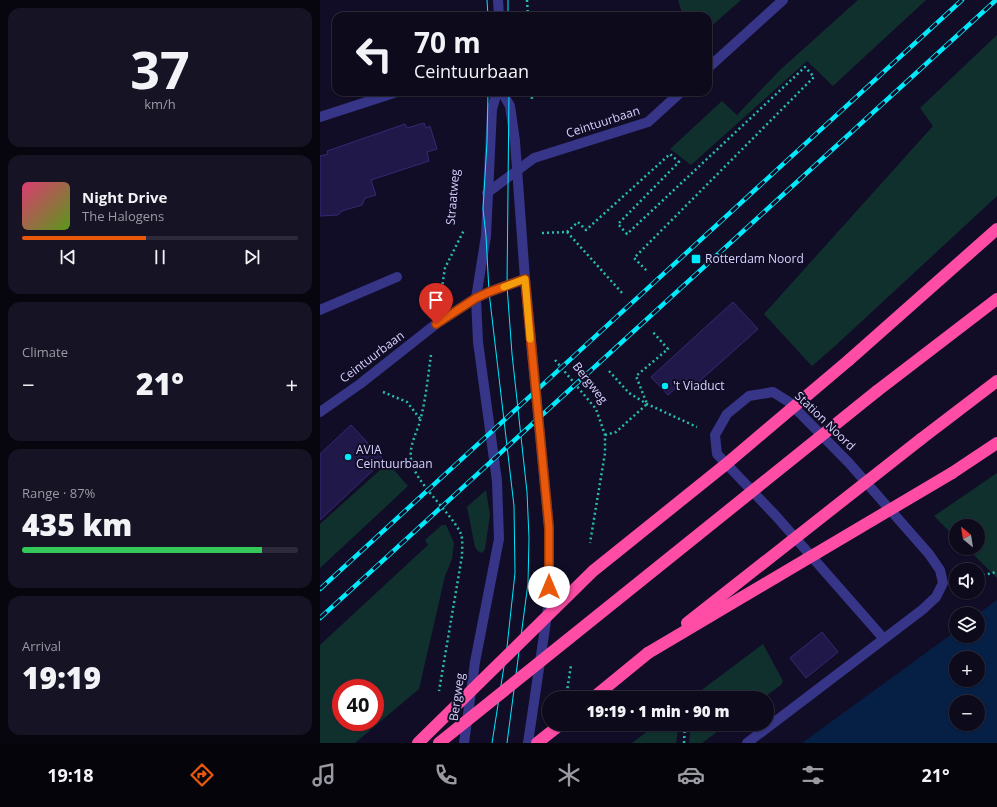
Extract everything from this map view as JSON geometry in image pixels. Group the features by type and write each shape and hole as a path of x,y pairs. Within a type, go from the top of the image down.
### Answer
{"highway":[{"path":"418,743 593,571 725,465 849,360 997,229"},
{"path":"438,743 877,391 997,299"},
{"path":"602,691 648,653 997,381"},
{"path":"648,653 952,473 997,443"},
{"path":"537,743 552,731"}],"street":[{"path":"498,0 499,12"},
{"path":"712,64 783,0"},
{"path":"320,117 385,96"},
{"path":"476,298 486,236 492,109 496,96"},
{"path":"504,96 510,106 517,169 525,279 549,528 549,601 528,743"},
{"name":"Ceintuurbaan","path":"487,193 517,169 534,158 648,122 677,96"},
{"path":"320,310 397,277"},
{"name":"Ceintuurbaan","path":"320,412 360,384 436,324 476,298 525,279"},
{"name":"Bergweg","path":"464,743 475,662 499,539 497,481 478,342 476,298"},
{"name":"Station Noord","path":"715,435 727,414 749,396 773,392 789,402 849,463 928,554 940,570 944,583 936,597 922,610 747,743"},
{"path":"715,435 717,454 776,516 884,640"}],"path":[{"path":"527,0 528,12"},
{"path":"538,233 567,232 578,222 586,230 670,154 679,162 618,224 628,234 805,67 814,76 634,258 647,271"},
{"name":"Straatweg","path":"436,324 445,268 464,229"},
{"path":"567,232 623,294"},
{"name":"Bergweg","path":"436,324 420,420 410,458 413,468 420,479 454,522 461,536 462,556 438,692"},
{"path":"646,404 636,376 668,349 652,331"},
{"name":"Bergweg","path":"553,358 596,408 605,435 605,453 589,549"},
{"path":"609,371 629,393 646,404 715,435"},
{"path":"360,384 386,392 407,402 420,420"},
{"path":"605,435 616,432 646,404"},
{"path":"985,575 997,571"},
{"path":"567,691 572,661"},
{"path":"684,743 685,731"}],"green space":[{"path":"678,0 741,0 712,25 712,12 682,12"},
{"path":"858,0 926,0 833,86 807,61 691,165 670,149 722,101 737,115 780,70"},
{"path":"997,35 997,196 812,366 764,314 933,126 920,108"},
{"path":"388,463 408,486 320,568 320,524"},
{"path":"997,473 997,578 985,566 985,563 982,563 974,555 985,555 985,519 949,519 949,531 934,516"},
{"path":"486,490 490,515 485,549 482,553 475,547 467,507"},
{"path":"442,525 446,525 454,543 452,559 445,576 419,689 384,719 384,679 332,679 332,731 369,731 355,743 320,743 320,645 428,545 425,540"},
{"path":"763,644 783,681 781,685 773,691 700,691"},
{"path":"648,731 678,731 676,743 632,743"},
{"path":"690,731 718,731 702,743 689,743"}],"water":[{"path":"997,600 997,743 802,743 949,636 949,643 985,643 985,609"}],"building":[{"path":"424,123 426,128 430,126 437,149 427,152 429,161 371,180 376,195 365,198 362,205 342,211 338,215 320,216 320,156 328,154 327,151 405,124 407,128"},
{"path":"733,302 758,329 693,387 686,379 668,395 651,377"},
{"path":"351,425 384,460 320,520 320,454"},
{"path":"822,632 838,652 806,678 790,658"}],"tram line":[{"path":"487,0 488,12"},
{"path":"508,0 508,12"},
{"path":"488,96 483,209 489,292 514,506 515,573 507,647 492,743"},
{"path":"507,743 528,583 529,538 527,492 512,354 507,286 509,96"}],"railway":[{"path":"320,589 962,0"},
{"path":"320,618 996,0"}],"slow traffic":[{"path":"504,287 525,279 530,339"}],"place":[{"name":"Rotterdam Noord","path":"696,259"},
{"name":"'t Viaduct","path":"665,386"},
{"name":"AVIA Ceintuurbaan","path":"348,457"}],"route":[{"path":"436,324 476,298 525,279 549,528 549,587"}]}
